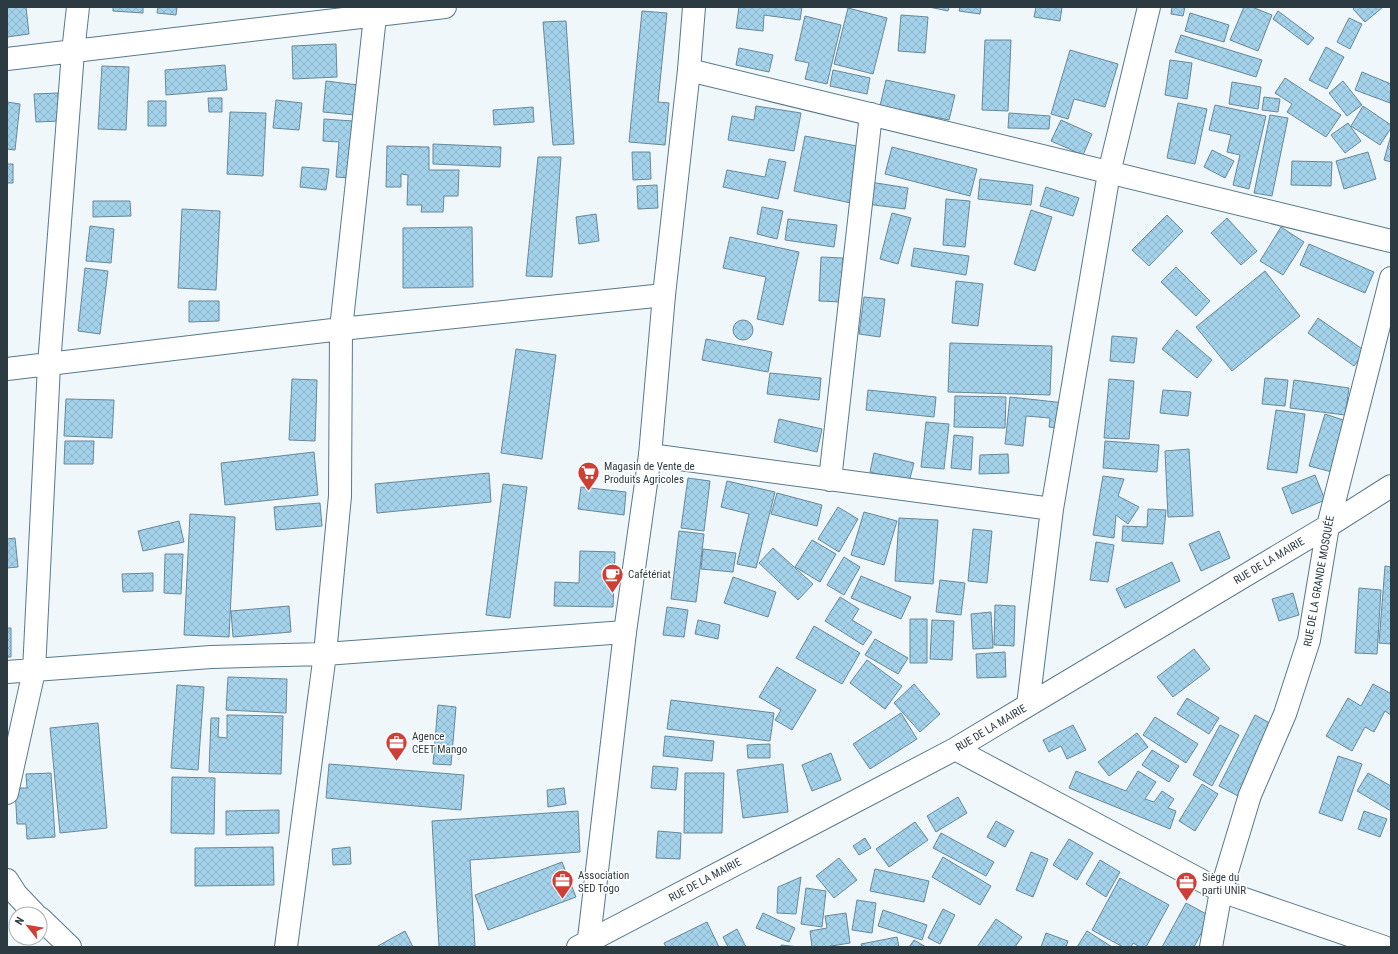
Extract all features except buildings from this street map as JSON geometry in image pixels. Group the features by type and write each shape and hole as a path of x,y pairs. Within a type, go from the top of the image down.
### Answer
{"street":[{"path":"7,794 34,671 49,365 73,52 78,7"},
{"path":"7,59 73,52 108,46 375,11 445,7"},
{"path":"584,945 625,632 650,456 664,294 689,70 694,7"},
{"path":"1028,705 1052,509 1109,173 1149,7"},
{"path":"286,947 325,654 340,496 341,329 375,11"},
{"path":"689,70 1391,241"},
{"path":"830,480 871,114"},
{"name":"RUE DE LA GRANDE MOSQUÉE","path":"1211,947 1221,891 1250,795 1286,714 1310,640 1328,526 1391,278"},
{"path":"7,370 341,329 664,294"},
{"path":"650,456 1052,509"},
{"name":"RUE DE LA MAIRIE","path":"584,945 955,749 1328,526 1391,486"},
{"path":"7,672 211,657 325,654 625,632"},
{"path":"955,749 1221,891 1384,947"},
{"path":"7,880 16,894 27,906"},
{"path":"48,926 70,947"}],"place":[{"name":"Magasin de Vente de Produits Agricoles","path":"588,492"},
{"name":"Cafétériat","path":"612,594"},
{"name":"Agence CEET Mango","path":"396,762"},
{"name":"Association SED Togo","path":"562,900"},
{"name":"Siège du parti UNIR","path":"1186,902"}]}
